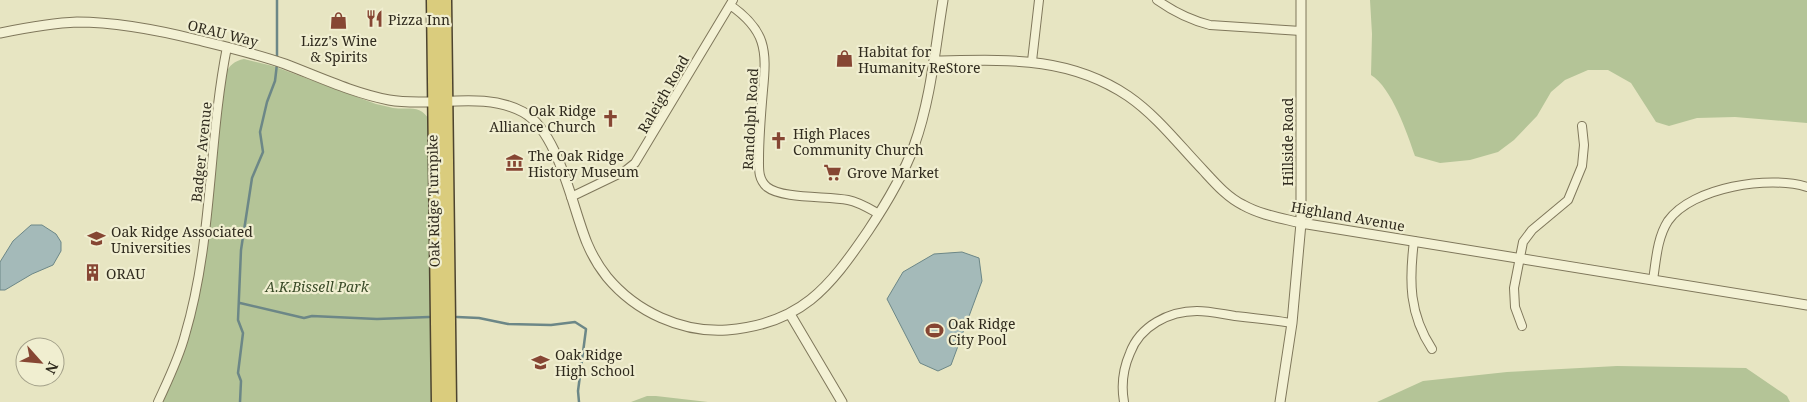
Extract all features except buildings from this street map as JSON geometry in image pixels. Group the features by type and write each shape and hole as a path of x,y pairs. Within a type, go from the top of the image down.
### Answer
{"highway":[{"name":"Oak Ridge Turnpike","path":"433,0 441,102 450,402"},
{"name":"Oak Ridge Turnpike","path":"438,402 441,102 445,3"}],"street":[{"name":"ORAU Way","path":"0,34 36,26 73,22 141,27 273,60 384,99 395,101 495,102 522,111 531,117 551,143 587,244 608,278 625,295 646,310 682,326 716,330 749,328 790,314 825,288 847,261 899,181 914,146 927,104 943,0"},
{"path":"1032,61 1039,0"},
{"path":"1157,0 1173,11 1210,25 1301,31"},
{"name":"Hillside Road","path":"1280,402 1292,323 1300,222 1301,0"},
{"name":"Raleigh Road","path":"571,197 625,171 635,163 731,3"},
{"name":"Randolph Road","path":"731,3 753,25 765,54 759,146 759,174 765,185 775,193 849,200 879,214"},
{"name":"Badger Avenue","path":"158,402 185,335 196,292 227,47"},
{"name":"Highland Avenue","path":"934,61 1032,61 1056,65 1083,73 1118,90 1142,107 1226,194 1243,206 1263,214 1300,222 1807,305"},
{"path":"1522,326 1515,307 1514,288 1523,242 1532,230 1568,200 1582,166 1584,145 1582,126"},
{"path":"1653,280 1662,234 1674,214 1688,202 1707,194 1735,187 1773,183 1798,184 1807,187"},
{"path":"1414,241 1410,271 1412,301 1424,338 1432,349"},
{"path":"1124,402 1122,380 1132,348 1145,331 1160,320 1178,313 1196,311 1292,323"},
{"path":"790,314 842,402"}],"green space":[{"path":"1370,0 1807,0 1807,123 1735,117 1697,118 1669,126 1656,122 1631,83 1608,70 1588,70 1565,80 1551,92 1537,116 1514,140 1498,152 1470,160 1440,163 1415,156 1392,100 1379,81 1371,75 1372,34"},
{"name":"A.K.Bissell Park","path":"244,59 273,66 376,104 393,108 418,110 430,121 434,402 161,402 196,305 207,249 225,74 233,64"},
{"path":"1617,366 1746,368 1787,396 1790,402 1377,402 1423,381 1507,372"},
{"path":"647,396 656,396 708,402 631,402"}],"shaded area":[{"path":"31,225 42,225 56,234 61,242 61,251 53,265 32,274 5,290 0,290 0,262 13,241"},
{"name":"Oak Ridge City Pool","path":"962,252 979,258 982,281 951,365 938,371 920,363 887,299 903,272 934,254"}],"waterway":[{"path":"277,0 277,58"},
{"path":"240,402 241,381 238,373 243,333 238,320 241,250 252,178 263,152 260,132 267,102 275,81 277,64"},
{"path":"240,303 304,318 312,316 377,319 429,317"},
{"path":"457,317 479,318 508,324 551,325 575,322 586,329 578,391 579,402"}],"place":[{"name":"Pizza Inn","path":"374,19"},
{"name":"Lizz's Wine & Spirits","path":"339,20"},
{"name":"Habitat for Humanity ReStore","path":"844,59"},
{"name":"Oak Ridge Alliance Church","path":"610,118"},
{"name":"High Places Community Church","path":"779,141"},
{"name":"The Oak Ridge History Museum","path":"514,163"},
{"name":"Grove Market","path":"833,172"},
{"name":"Oak Ridge Associated Universities","path":"97,239"},
{"name":"ORAU","path":"92,273"},
{"name":"Oak Ridge City Pool","path":"934,331"},
{"name":"Oak Ridge High School","path":"541,362"}]}
